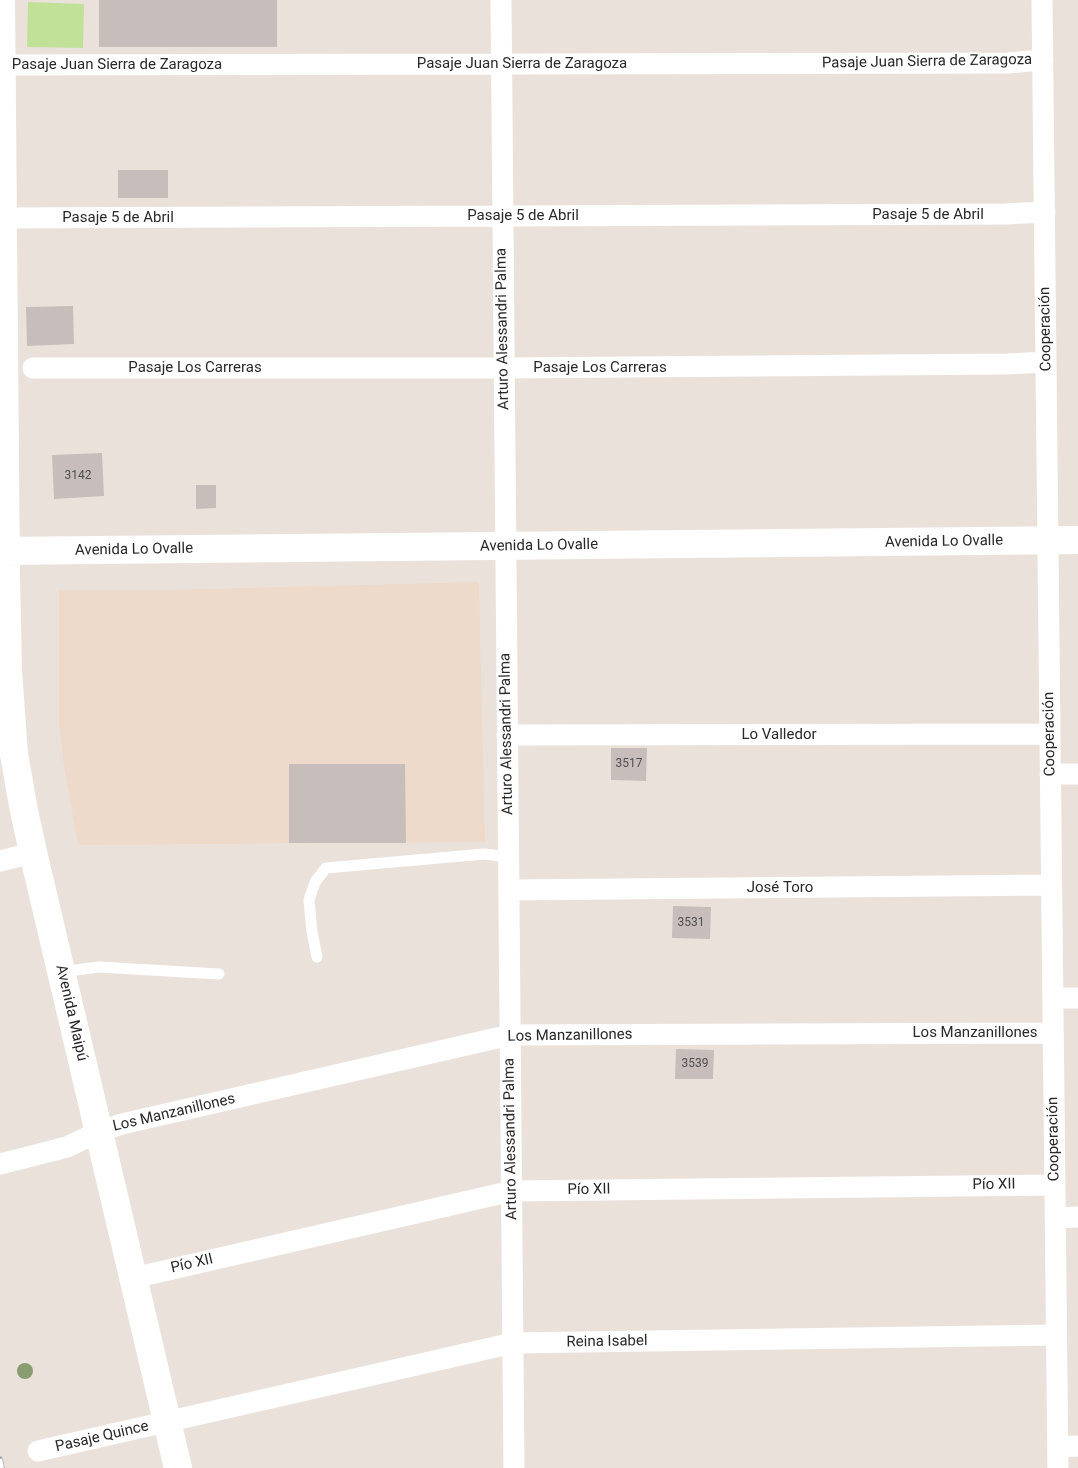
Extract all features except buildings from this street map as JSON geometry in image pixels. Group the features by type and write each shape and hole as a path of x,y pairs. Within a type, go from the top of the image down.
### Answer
{"main road":[{"name":"Avenida Maipú","path":"1,0 3,551 8,671 14,754 24,811 178,1468"},
{"name":"Avenida Lo Ovalle","path":"3,551 1078,540"}],"street":[{"name":"Arturo Alessandri Palma","path":"500,0 514,1468"},
{"name":"Cooperación","path":"1042,0 1056,1335 1068,1447 1058,1468"},
{"name":"Pasaje Juan Sierra de Zaragoza","path":"2,65 1007,63 1043,60"},
{"name":"Pasaje 5 de Abril","path":"2,218 1005,214 1044,212"},
{"name":"Pasaje Los Carreras","path":"33,368 504,368 1046,362"},
{"name":"Lo Valledor","path":"507,735 1050,734"},
{"path":"1050,774 1078,774"},
{"name":"José Toro","path":"509,890 1051,886"},
{"path":"1052,998 1078,998"},
{"name":"Los Manzanillones","path":"0,1164 66,1148 98,1132 130,1122 510,1035 1053,1033"},
{"name":"Pío XII","path":"133,1278 512,1191 1055,1185"},
{"path":"1055,1218 1078,1217"},
{"name":"Reina Isabel","path":"167,1422 513,1343 1056,1335"},
{"name":"Pasaje Quince","path":"38,1451 167,1422"}],"lane":[{"path":"316,957 309,900 315,882 326,868 484,854 508,857"},
{"path":"61,972 99,967 219,974"}],"shaded area":[{"path":"479,582 485,842 78,845 64,767 59,725 59,590 162,590"}],"green space":[{"path":"28,2 84,4 83,48 27,47"}],"railway":[{"path":"0,1459 2,1468"}]}
